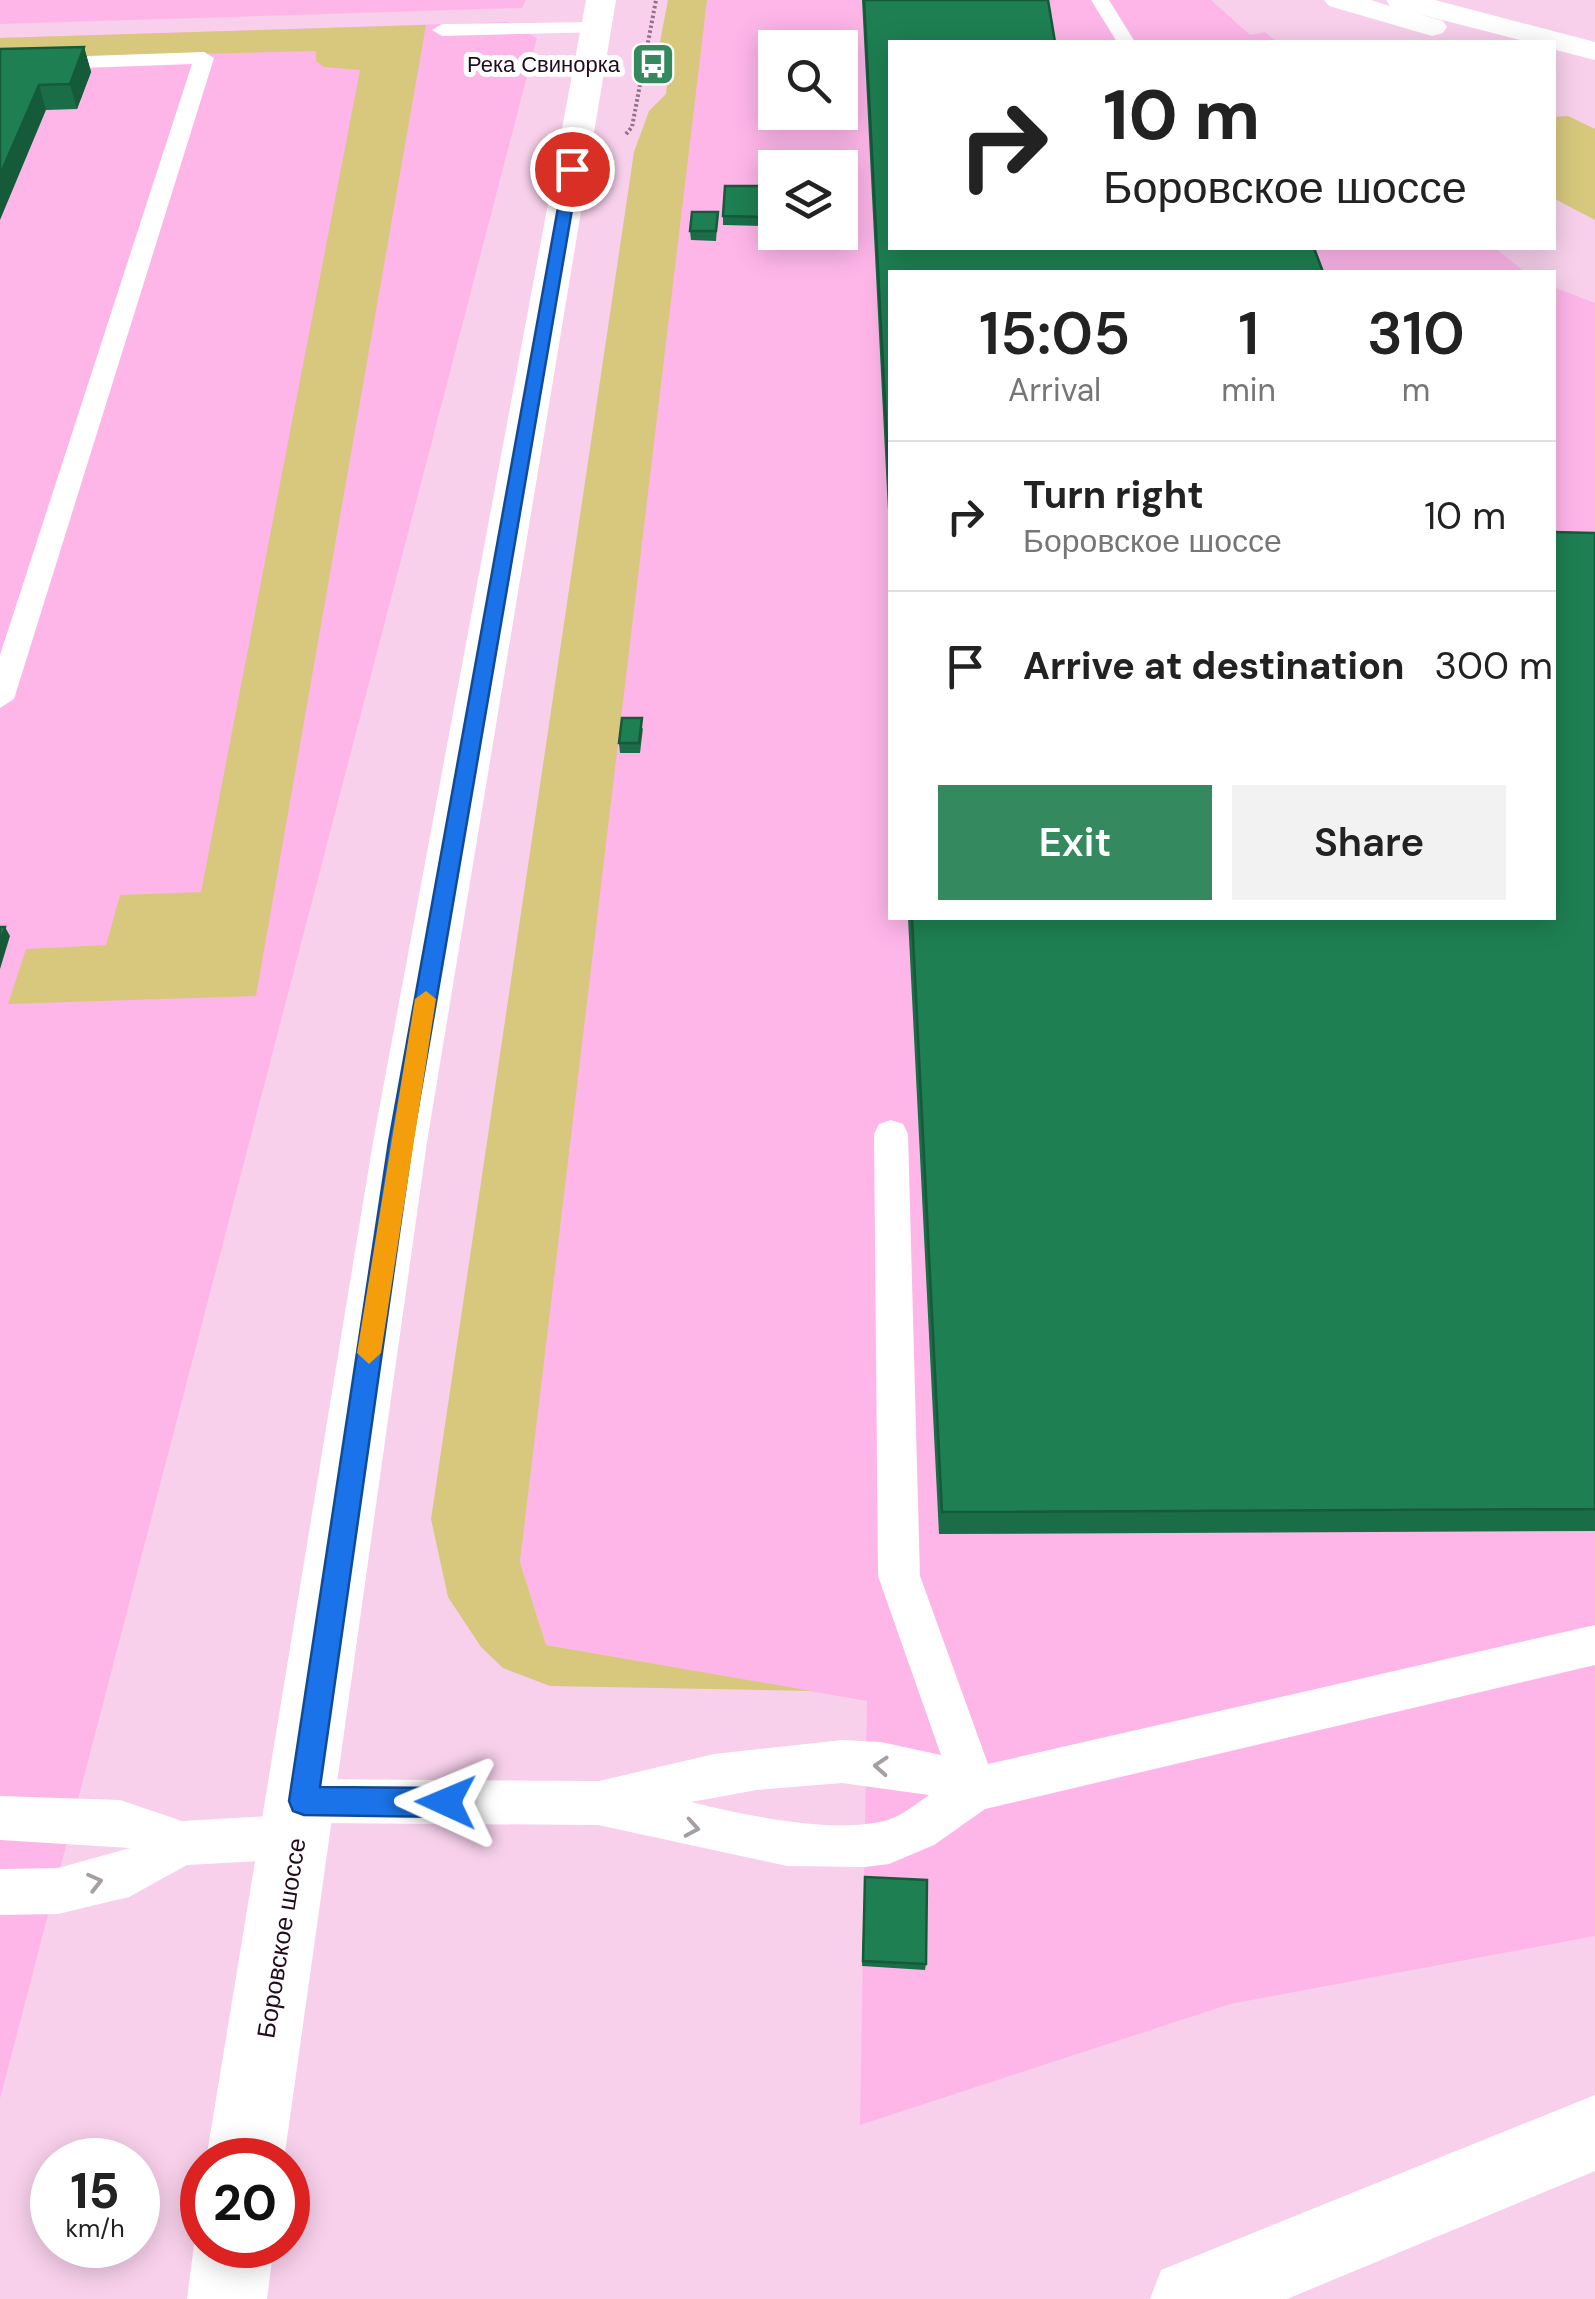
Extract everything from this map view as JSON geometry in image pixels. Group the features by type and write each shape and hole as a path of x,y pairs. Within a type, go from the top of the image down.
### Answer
{"main road":[{"path":"1339,0 1483,40"},
{"path":"1401,0 1553,40"},
{"name":"Боровское шоссе","path":"249,2138 404,1122 599,14"},
{"path":"1556,41 1595,51"},
{"path":"1556,60 1595,70"},
{"path":"1190,2299 1595,2133"},
{"path":"227,2299 231,2268"}],"lane":[{"path":"1100,0 1125,40"},
{"path":"442,30 599,14"},
{"path":"0,65 204,58 0,698"},
{"path":"891,1134 899,1576 975,1789"},
{"path":"598,1803 788,1844 889,1842 918,1829 975,1789 1595,1645"},
{"path":"0,1892 58,1891 128,1874 182,1844 300,1819 598,1803 738,1770 800,1766 902,1768 975,1789"},
{"path":"0,1818 120,1822 182,1844"}],"shaded area":[{"path":"0,0 526,0 522,8 0,24"},
{"path":"668,0 707,0 520,1562 546,1645 812,1691 550,1686 503,1668 481,1647 448,1597 431,1519 634,152 649,111 666,94 671,49 660,42"},
{"path":"707,0 1211,0 1250,35 1265,32 1275,40 888,40 888,250 1498,250 1522,270 888,270 888,920 1556,920 1556,288 1595,303 1595,1936 1230,2004 860,2125 867,1701 546,1645 520,1562 674,247"},
{"path":"507,22 537,38 0,2099 0,38"},
{"path":"426,25 256,996 8,1004 26,949 106,945 120,895 201,892 360,70 324,67 316,61 316,51 0,59 0,38"},
{"path":"1568,116 1595,129 1595,220 1556,200 1556,117"}],"building":[{"path":"864,0 1048,0 1055,40 888,40 888,250 1315,250 1322,270 888,270 888,462"},
{"path":"84,47 70,84 39,85 0,175 0,49"},
{"path":"725,186 758,186 758,217 723,216"},
{"path":"692,212 718,212 716,231 690,231"},
{"path":"1556,532 1595,533 1595,1509 942,1512 912,920 1556,920"},
{"path":"622,718 642,718 639,743 619,743"},
{"path":"865,1877 927,1880 926,1964 863,1961"}],"slow traffic":[{"path":"369,1353 426,999"}],"place":[{"name":"Река Свинорка","path":"653,64"}],"route":[{"path":"446,1802 304,1801 400,1142 572,169"}]}
